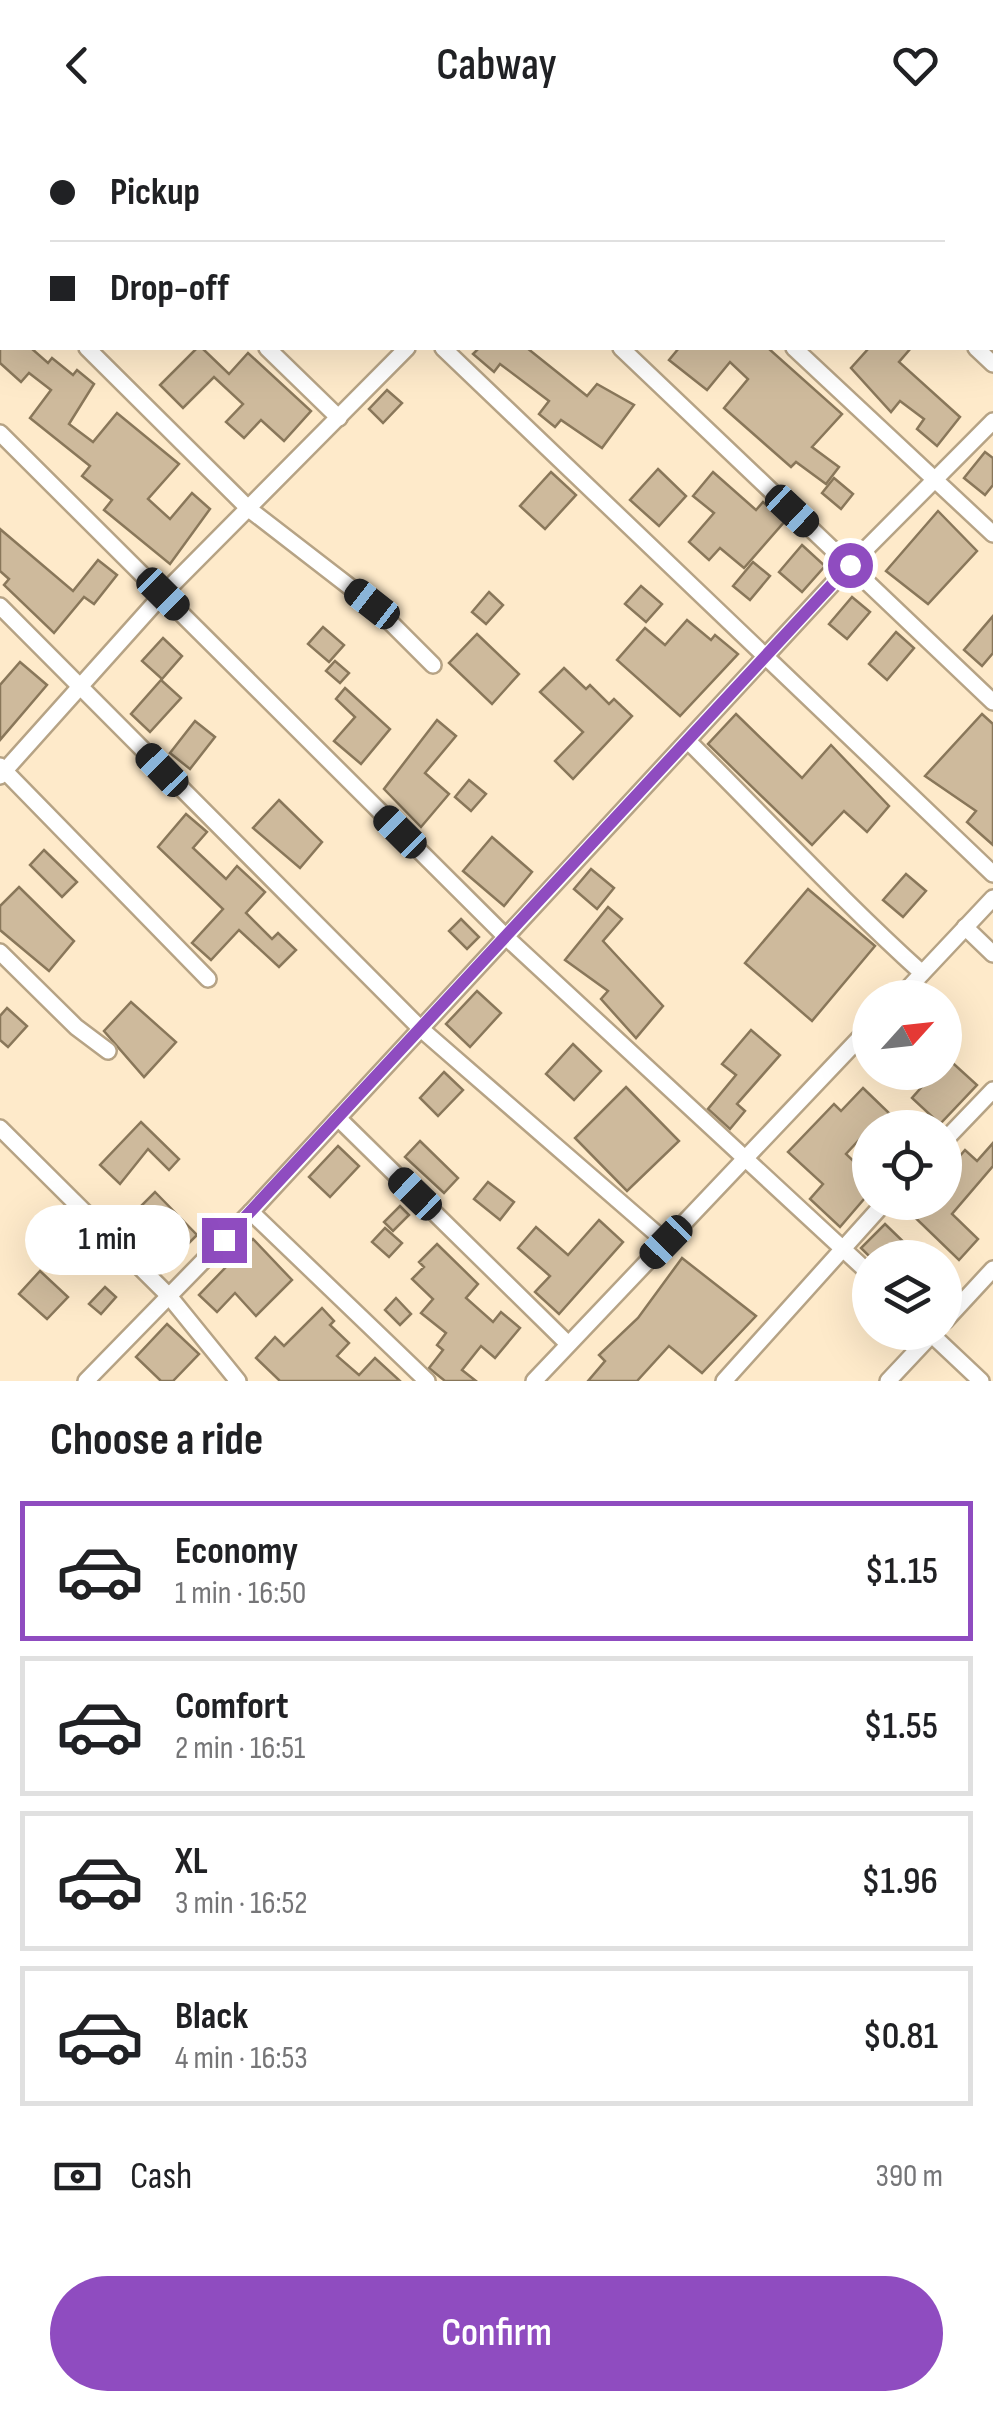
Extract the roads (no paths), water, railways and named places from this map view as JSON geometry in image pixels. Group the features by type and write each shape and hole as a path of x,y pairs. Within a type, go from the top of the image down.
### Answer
{"street":[{"path":"89,350 249,509 372,604 433,665"},
{"path":"269,350 339,418"},
{"path":"208,979 2,771 163,594 404,350"},
{"path":"446,350 993,874"},
{"path":"623,350 993,702"},
{"path":"796,350 993,534"},
{"path":"86,1381 251,1212 850,565 993,420"},
{"path":"0,432 506,937 743,1161 852,1256"},
{"path":"0,606 421,1029 666,1242"},
{"path":"688,740 808,860 845,904 922,973"},
{"path":"915,980 993,898"},
{"path":"965,928 993,954"},
{"path":"0,952 76,1027 108,1051"},
{"path":"534,1381 852,1047"},
{"path":"962,1122 993,1090"},
{"path":"338,1118 568,1344"},
{"path":"0,1128 169,1296 238,1381"},
{"path":"251,1212 428,1381"},
{"path":"724,1381 869,1220"},
{"path":"962,1302 993,1269"},
{"path":"888,1381 916,1350"},
{"path":"949,1350 981,1381"}]}
